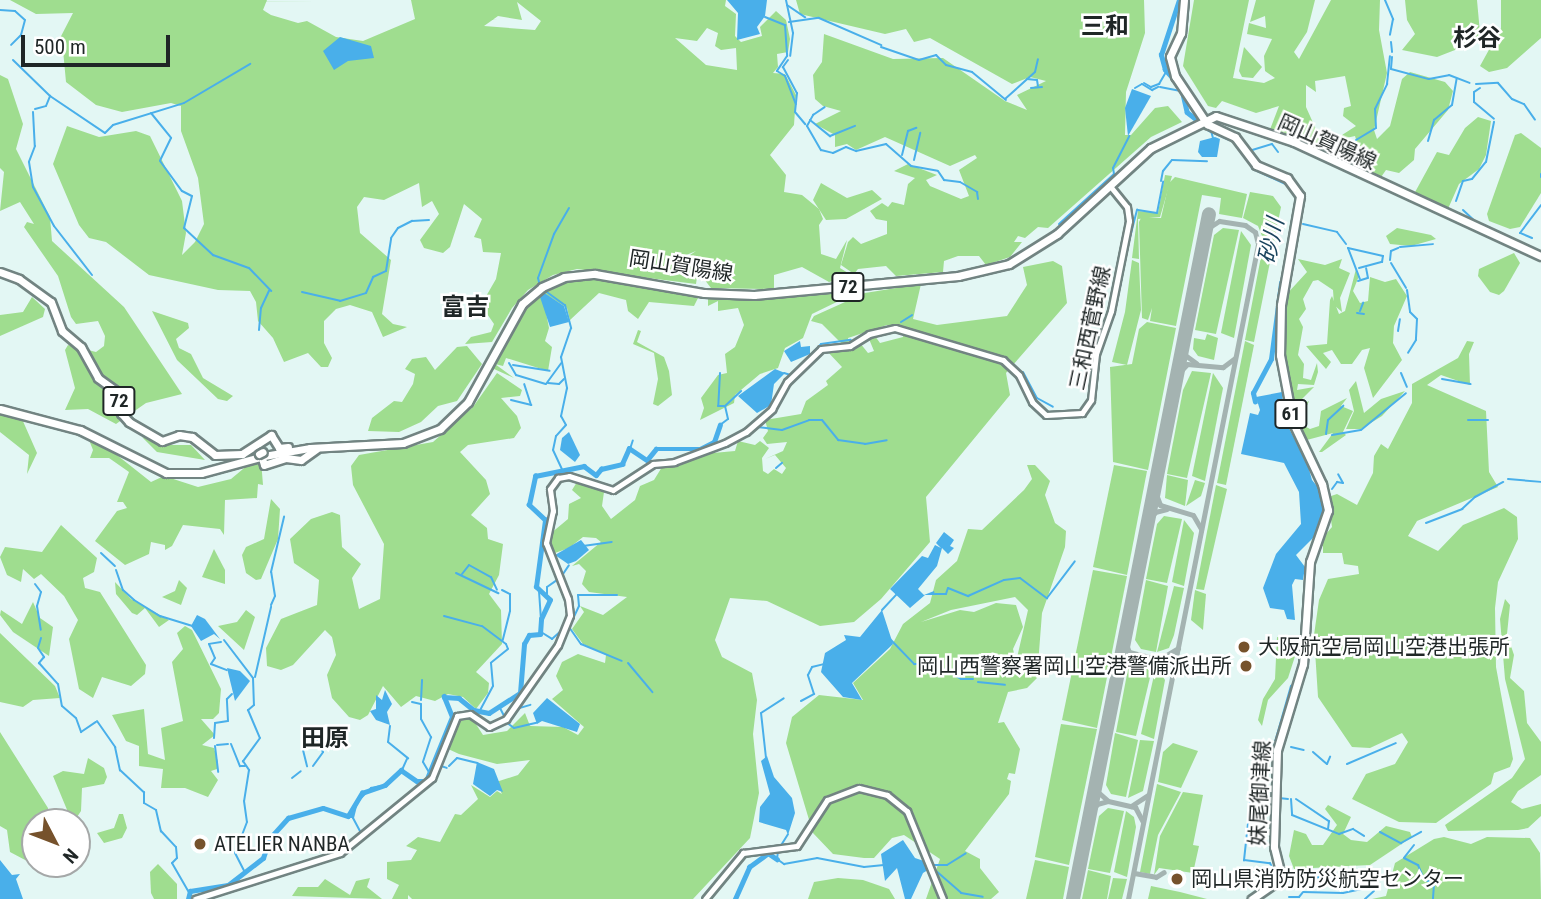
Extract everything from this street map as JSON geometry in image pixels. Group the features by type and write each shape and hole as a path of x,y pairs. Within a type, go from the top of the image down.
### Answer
{"main road":[{"name":"妹尾御津線","path":"1184,0 1182,27 1170,65 1203,120 1240,141 1261,168 1292,182 1301,205 1283,295 1280,355 1293,423 1322,484 1328,510 1310,562 1303,664 1277,751 1274,858 1282,878 1255,896"},
{"name":"岡山賀陽線","path":"0,407 80,430 166,473 201,473 272,449 274,442 279,448 400,442 439,427 466,402 509,318 530,294 558,278 595,274 704,293 754,295 970,274 1027,256 1151,148 1203,120 1227,117 1294,142 1541,256"},
{"name":"三和西菅野線","path":"195,899 340,853 432,778 457,716 470,714 489,727 506,719 558,645 570,615 568,599 546,543 553,511 550,489 558,478 569,476 613,490 653,464 674,462 725,443 746,432 772,409 788,382 821,349 850,346 869,334 895,328 931,335 1005,362 1046,415 1072,416 1085,410 1091,400 1096,354 1111,311 1129,221 1127,207 1110,186"},
{"name":"岡山賀陽線","path":"0,272 19,279 51,302 62,331 81,347 99,378 116,391 121,413 129,422 162,441 188,435 215,455 403,443 450,422 476,391 510,322 530,294"},
{"name":"岡山賀陽線","path":"260,454 299,446"},
{"name":"岡山賀陽線","path":"260,454 264,465 305,458 313,449 334,446"},
{"name":"岡山賀陽線","path":"278,452 304,451 305,458"},
{"path":"705,899 740,856 763,849 788,849 806,838 827,800 859,788 882,793 900,804 925,849 942,897"}],"green space":[{"path":"10,0 267,0 263,10 271,15 298,23 307,21 336,37 363,41 415,19 411,0 726,0 725,6 736,14 735,36 741,42 762,36 760,27 776,11 786,20 790,39 788,52 777,54 778,67 773,73 785,74 796,95 794,125 770,155 786,175 784,192 802,195 819,209 823,219 819,225 821,254 836,259 847,240 840,268 853,276 829,282 802,267 774,275 774,288 770,289 711,288 687,257 696,251 684,256 697,277 696,284 577,269 553,275 528,290 512,308 492,342 465,344 471,337 491,332 494,324 481,305 496,279 501,253 483,252 481,239 474,237 482,219 464,204 450,247 443,253 424,248 420,240 439,214 432,201 422,207 419,183 384,200 364,197 357,207 360,233 391,260 382,314 393,324 407,327 383,337 372,312 350,305 336,309 324,321 324,343 332,358 328,367 321,367 308,353 284,362 273,338 258,321 256,302 250,291 218,290 149,275 106,242 89,238 79,225 53,164 67,126 99,137 136,131 150,136 182,201 186,233 182,255 195,242 204,224 198,178 181,131 181,106 171,103 122,112 96,105 66,82 63,50 57,44 73,13 36,14","holes":["517,2 541,21 535,30 484,26 498,16 522,20","707,28 718,33 715,46 721,50 736,48 737,70 706,65 675,38 697,41"]},
{"path":"796,0 1144,0 1145,33 1126,92 1125,135 1131,135 1155,108 1168,106 1182,122 1151,137 1048,228 1038,227 1025,238 1018,236 1014,242 1022,242 1010,257 986,265 979,256 958,256 944,261 943,272 896,276 886,266 858,269 854,274 841,265 848,242 853,237 861,244 887,234 887,221 876,219 870,211 882,203 888,207 892,202 904,205 908,184 915,178 894,171 908,164 937,175 926,180 930,186 961,199 969,196 959,170 977,158 975,155 950,166 885,137 856,150 847,144 835,147 835,135 815,124 841,111 823,106 815,99 813,75 822,62 824,34 893,59 943,58 1005,101 1027,110 1017,95 1046,81 1030,77 1012,84 930,38 914,42 906,29 885,34 800,14"},
{"path":"1194,0 1249,0 1233,78 1264,83 1275,78 1265,71 1264,56 1272,39 1247,34 1249,23 1266,28 1265,16 1250,22 1256,0 1315,0 1307,32 1294,52 1299,59 1331,0 1380,0 1379,30 1387,73 1374,130 1377,139 1390,126 1402,79 1410,72 1445,82 1453,91 1448,110 1415,149 1414,160 1399,173 1386,170 1379,180 1361,170 1364,154 1349,146 1357,143 1355,136 1346,138 1345,147 1338,144 1342,135 1356,126 1343,116 1344,108 1351,106 1345,76 1315,81 1316,92 1306,85 1306,107 1323,145 1317,149 1269,132 1279,106 1256,113 1222,101 1216,108 1208,106 1183,66"},
{"path":"1405,0 1477,0 1480,33 1473,43 1437,57 1402,50 1415,34 1407,20"},
{"path":"1501,0 1541,0 1541,38 1507,68 1489,72 1480,66 1501,28"},
{"path":"1244,47 1262,67 1253,78 1242,77 1239,71"},
{"path":"0,75 8,79 23,124 16,149 50,217 52,241 124,307 182,394 146,403 116,424 88,409 65,410 75,388 65,350 68,345 96,352 104,346 105,336 98,321 76,324 71,317 58,276 24,227 27,222 34,224 20,202 0,211 4,172 0,168"},
{"path":"1478,117 1491,121 1486,155 1479,169 1459,184 1447,211 1414,194 1437,152 1449,155 1465,128"},
{"path":"1521,133 1541,148 1541,193 1520,227 1510,229 1489,221 1487,214 1515,135"},
{"path":"1165,175 1172,176 1160,217 1138,219 1139,259 1132,258 1138,211 1158,213"},
{"path":"1175,177 1247,194 1242,218 1219,214 1221,198 1202,195 1176,326 1150,321 1152,308 1148,320 1142,318 1139,222 1141,218 1161,218 1169,183"},
{"path":"821,183 847,198 872,190 882,199 846,219 826,220 813,200"},
{"path":"1250,192 1273,196 1281,207 1254,342 1245,340 1264,241 1258,226 1243,218"},
{"path":"1223,228 1239,230 1216,334 1195,330 1214,235"},
{"path":"1397,228 1431,235 1436,239 1411,246 1390,244 1386,236"},
{"path":"1241,231 1251,245 1234,338 1221,333"},
{"path":"1514,253 1520,263 1504,291 1499,295 1490,292 1478,276 1479,269"},
{"path":"1298,259 1325,265 1342,259 1339,268 1350,273 1340,298 1342,312 1334,305 1333,290 1318,280 1313,281 1303,299 1306,309 1299,319 1303,327 1298,355 1304,364 1303,378 1311,380 1317,363 1318,372 1314,385 1298,384 1297,390 1314,387 1298,403 1290,401 1283,352 1285,296 1307,272"},
{"path":"1132,260 1139,263 1141,310 1127,365 1112,362 1125,312"},
{"path":"1053,261 1062,266 1067,303 1006,373 1010,395 926,497 930,542 881,599 854,622 820,626 767,601 730,598 715,640 722,657 752,673 757,700 753,734 759,793 750,838 693,899 412,899 408,895 408,899 392,899 399,885 387,879 387,862 411,860 417,850 406,846 418,837 440,842 455,814 461,815 478,799 471,785 490,797 497,791 502,794 496,782 518,775 530,760 497,764 446,748 457,722 472,718 483,735 507,731 525,713 530,726 563,727 578,735 584,727 552,699 563,690 556,676 562,662 578,654 605,663 606,655 583,644 572,629 584,612 580,606 603,615 627,597 589,592 582,584 586,571 579,564 572,566 601,542 596,538 583,537 569,548 552,554 550,534 568,519 569,504 581,498 572,490 577,482 604,492 602,506 611,519 635,500 640,486 654,480 662,467 702,454 735,451 738,441 755,445 760,441 769,448 762,458 763,471 768,474 774,469 782,474 786,468 775,455 765,459 783,451 787,442 767,444 763,438 768,431 765,420 801,414 806,401 828,385 826,381 842,367 826,350 860,343 868,353 874,351 869,339 875,336 880,343 903,337 904,326 887,325 848,338 849,344 842,344 822,324 811,321 814,316 865,293 921,284 913,319 937,325 1007,316 1027,285 1023,267"},
{"path":"1356,269 1359,276 1353,291 1360,303 1368,301 1370,277 1385,282 1396,279 1407,296 1394,326 1393,343 1402,360 1373,398 1364,368 1370,348 1362,350 1352,364 1341,364 1332,350 1323,353 1331,362 1326,369 1306,346 1327,344 1330,300 1332,296 1339,314 1345,311"},
{"path":"603,278 697,294 698,298 694,306 649,302 638,319 628,311 626,300 599,293 570,320 567,308 542,292 549,328 545,341 552,347 548,371 506,358 503,366 495,364 514,378 494,369 483,384 532,297 565,279"},
{"path":"839,290 849,296 812,314 803,338 785,348 778,368 760,374 735,395 734,403 700,420 704,408 701,398 718,375 727,373 725,354 735,347 744,325 738,308 718,311 718,301 708,306 708,299"},
{"path":"32,297 45,309 43,317 0,336 0,315 23,312"},
{"path":"152,311 188,323 189,328 176,339 179,348 191,354 203,378 233,396 227,401 218,399 177,360"},
{"path":"1147,322 1176,328 1148,470 1113,462 1110,367 1132,364 1139,329"},
{"path":"638,330 641,331 637,342 664,357 669,371 672,395 658,406 653,404 658,379 654,353 633,344"},
{"path":"1207,334 1218,338 1214,360 1198,356 1193,349 1194,338 1205,340"},
{"path":"1245,341 1254,345 1226,485 1217,483"},
{"path":"1467,341 1474,342 1469,354 1470,385 1441,375 1427,385 1486,411 1489,472 1498,487 1417,521 1408,536 1438,551 1463,525 1504,508 1517,517 1518,539 1498,582 1495,608 1496,667 1513,759 1510,767 1494,773 1491,784 1436,823 1399,822 1352,799 1366,774 1395,764 1408,742 1402,733 1370,748 1352,747 1318,697 1314,635 1319,600 1328,579 1359,574 1358,566 1344,564 1342,553 1323,553 1323,546 1317,544 1332,527 1328,497 1337,494 1357,505 1373,473 1374,456 1381,444 1388,449 1412,403 1412,384 1458,358"},
{"path":"467,346 482,364 457,401 438,406 421,422 399,432 368,431 372,418 394,401 402,402 413,384 415,374 405,369 412,359 426,357 435,370 457,347"},
{"path":"1192,371 1211,373 1187,478 1167,474 1183,390"},
{"path":"497,373 522,390 520,396 501,398 517,416 521,428 514,438 468,445 460,452 486,480 490,494 471,515 487,528 488,539 503,544 499,575 489,594 501,610 502,644 476,672 489,683 488,693 476,709 463,697 448,694 435,701 416,696 401,707 383,686 368,715 360,720 349,717 332,698 327,675 336,655 332,637 325,630 293,665 281,670 267,666 266,648 281,619 317,605 319,580 294,563 290,539 311,519 332,512 340,515 342,547 361,564 352,578 359,609 380,599 384,544 353,485 351,466 359,455 433,442 473,407"},
{"path":"1213,373 1223,388 1205,481 1192,476"},
{"path":"1356,381 1364,413 1381,399 1405,391 1382,416 1361,429 1346,429 1354,411 1349,390"},
{"path":"1347,398 1341,406 1353,411 1343,432 1346,435 1322,452 1319,452 1333,433 1303,441 1294,417 1305,403 1309,401 1299,423 1310,429 1319,426 1321,411"},
{"path":"0,412 22,419 37,453 27,474 29,455 0,432"},
{"path":"63,428 103,444 151,482 164,476 198,487 231,479 249,464 261,460 263,485 258,484 257,498 225,500 224,535 220,529 183,525 172,546 165,550 165,545 151,542 149,554 125,565 95,541 117,511 127,508 123,502 117,502 129,472 109,458 90,458 93,450 89,440"},
{"path":"142,437 163,445 191,445 205,460 157,452"},
{"path":"1027,465 1035,465 1050,481 1045,495 1055,523 1066,531 1065,547 1042,613 1037,678 1027,688 1008,692 998,723 1004,722 1020,749 1015,774 1009,773 1007,779 1011,781 1009,794 965,851 980,859 980,868 999,892 991,899 926,899 940,859 904,835 892,838 874,858 864,858 833,854 813,833 786,743 792,717 819,695 863,700 853,683 890,649 903,624 930,603 936,580 957,561 968,529 982,530 1032,479","holes":["1015,597 1028,610 1016,662 1013,649 1023,627 1016,605 996,603 974,612 960,610 921,622 951,610"]},
{"path":"1114,465 1147,471 1127,575 1093,567"},
{"path":"1167,475 1188,480 1185,506 1165,498"},
{"path":"1195,480 1205,483 1201,496 1186,506"},
{"path":"1216,485 1227,489 1204,590 1196,589"},
{"path":"271,499 280,509 278,539 261,579 256,580 246,573 242,555 246,547 264,539"},
{"path":"1164,516 1182,519 1167,583 1146,579 1157,524"},
{"path":"1184,520 1194,533 1184,586 1172,582"},
{"path":"61,525 97,558 94,572 83,578 85,588 100,592 146,665 145,674 131,686 102,677 93,698 79,689 69,639 78,620 64,596 41,574 34,579 23,569 21,582 7,575 0,557 5,547 42,552"},
{"path":"214,549 225,570 225,584 202,577"},
{"path":"1093,570 1127,576 1097,728 1062,720"},
{"path":"179,580 187,588 181,605 162,597 175,591"},
{"path":"1146,580 1168,586 1156,652 1141,649 1135,640"},
{"path":"115,582 131,599 169,620 159,627 145,608 137,615 132,613 116,594"},
{"path":"1174,586 1184,588 1174,635 1169,648 1157,652"},
{"path":"1195,590 1206,594 1203,630 1191,620"},
{"path":"1505,599 1510,605 1507,634 1514,655 1510,678 1524,691 1527,723 1541,742 1541,775 1518,791 1511,802 1522,809 1541,804 1541,816 1528,828 1518,830 1448,831 1445,825 1512,778 1525,759 1505,679 1500,619"},
{"path":"33,602 40,618 53,627 49,656 13,632 0,615 1,610 22,624"},
{"path":"246,610 255,617 244,650 218,626 237,622"},
{"path":"185,626 192,630 221,689 219,713 213,719 201,719 215,735 202,745 214,748 218,762 217,769 211,771 218,780 208,797 185,788 161,788 163,769 139,766 139,746 126,741 112,715 144,709 148,754 165,760 161,728 183,721 172,662 183,649 177,633"},
{"path":"0,633 55,686 60,698 33,700 23,707 0,702"},
{"path":"1277,637 1295,641 1298,647 1288,678 1268,700 1262,726 1258,720 1263,699 1275,679"},
{"path":"1136,663 1153,665 1136,736 1116,732 1128,669"},
{"path":"1156,666 1165,680 1154,739 1141,734"},
{"path":"1061,724 1097,729 1069,865 1035,857"},
{"path":"0,732 48,808 21,808 21,858 10,852 7,830 0,826"},
{"path":"1115,733 1138,740 1126,797 1111,794 1106,785"},
{"path":"1140,740 1154,741 1143,791 1128,798"},
{"path":"1173,743 1198,751 1181,788 1158,782 1163,752"},
{"path":"88,758 104,768 107,777 104,784 82,788 81,808 66,808 53,776 63,771 84,774"},
{"path":"1157,784 1181,792 1158,835 1150,874 1140,872"},
{"path":"1183,792 1203,795 1193,845 1199,846 1193,873 1159,868 1154,875 1160,836"},
{"path":"1328,805 1351,817 1343,834 1351,840 1367,842 1386,826 1410,832 1412,837 1370,865 1294,869 1289,856 1294,830 1306,834 1312,845 1323,845 1337,825 1325,809"},
{"path":"1108,808 1124,811 1110,873 1088,869 1099,816"},
{"path":"1126,811 1134,817 1136,827 1127,877 1114,872"},
{"path":"119,814 123,814 127,828 122,838 104,843 97,833 114,828"},
{"path":"1444,837 1471,844 1487,837 1530,838 1540,853 1541,899 1372,899 1386,896 1395,863 1434,839"},
{"path":"1035,860 1069,867 1063,899 1026,899"},
{"path":"158,864 177,884 177,899 154,899 150,872"},
{"path":"1088,870 1111,876 1107,899 1082,899"},
{"path":"370,878 367,887 382,899 292,896 298,887 318,887 325,879 350,895 356,881"},
{"path":"838,878 863,880 889,889 895,899 808,899 814,882"},
{"path":"1113,878 1127,879 1122,899 1108,899"},
{"path":"1151,886 1180,892 1207,899 1148,899"}],"water":[{"path":"727,0 767,0 765,16 757,27 760,34 737,40 738,13"},
{"path":"340,37 371,46 374,58 348,61 334,70 323,51"},
{"path":"1132,89 1151,96 1128,136 1125,108"},
{"path":"1215,137 1220,139 1217,157 1202,157 1198,152 1200,141"},
{"path":"543,292 564,306 569,322 550,327 540,297"},
{"path":"800,341 801,347 810,346 810,354 791,362 784,351"},
{"path":"775,369 785,373 774,384 771,405 757,413 738,396"},
{"path":"1282,392 1285,421 1307,462 1312,480 1321,491 1323,508 1323,520 1313,538 1296,555 1305,567 1303,580 1295,579 1292,585 1295,620 1287,619 1284,610 1270,608 1263,588 1276,554 1301,524 1299,492 1284,463 1241,454 1250,413 1258,415 1260,410 1256,397"},
{"path":"569,432 580,455 575,462 560,450 562,438"},
{"path":"944,532 954,540 950,546 954,548 948,554 942,548 937,566 918,589 924,595 934,591 935,595 925,595 910,608 890,589 922,556 928,558 935,545 941,548 936,543"},
{"path":"581,540 589,550 576,561 568,564 555,555"},
{"path":"882,610 893,644 852,683 862,700 843,697 821,672 825,653 846,640 844,635 860,637"},
{"path":"197,615 205,619 220,639 214,634 201,641 191,626"},
{"path":"227,668 240,671 250,681 235,701"},
{"path":"385,690 392,704 387,712 390,725 376,720 370,711 376,709 376,695 382,700"},
{"path":"547,698 580,724 577,732 542,721 537,724 533,713"},
{"path":"767,756 774,777 792,798 795,813 788,835 786,830 759,822 760,807 770,794 761,761"},
{"path":"477,762 494,769 503,792 497,790 490,796 473,784"},
{"path":"903,840 915,858 936,865 923,873 911,899 905,899 897,868 885,881 881,854"},
{"path":"0,860 12,875 20,874 16,879 23,899 0,899"}],"waterway":[{"path":"786,0 793,33 790,56"},
{"name":"砂川","path":"1175,81 1165,70 1161,55 1179,0"},
{"path":"1385,0 1393,19 1390,35"},
{"path":"787,5 805,17"},
{"path":"0,10 15,11 25,20 21,35 11,45"},
{"path":"765,17 785,25 787,56 777,71 785,76 796,104"},
{"path":"789,22 819,18 881,45"},
{"path":"1391,42 1392,52"},
{"path":"881,47 919,60 936,55 946,65 972,72 1006,100"},
{"path":"1356,140 1376,128 1375,109 1387,84 1390,56"},
{"path":"1392,57 1391,69 1429,79 1449,75 1470,83"},
{"path":"1005,99 1035,72 1038,59"},
{"path":"13,60 50,96 105,133 113,125 184,103 250,64"},
{"path":"788,60 783,67 797,93 795,112 805,124"},
{"path":"1144,83 1151,87 1159,84 1166,72"},
{"path":"1428,141 1434,120 1452,105 1457,78"},
{"path":"1027,79 1037,80 1038,86"},
{"path":"1476,84 1498,83 1512,99 1524,104 1535,120"},
{"path":"1142,84 1152,90 1158,87"},
{"path":"1135,88 1142,84"},
{"path":"1031,88 1042,87"},
{"path":"1160,87 1181,91"},
{"path":"1480,88 1474,92 1474,102 1494,119"},
{"name":"砂川","path":"1183,94 1187,112 1196,119"},
{"path":"35,109 46,106 50,96"},
{"path":"807,126 813,115 825,107"},
{"path":"33,112 35,146 29,162 33,187 54,226 92,275"},
{"path":"151,113 171,138 160,161 182,191 192,196 184,228 213,255 249,268 271,291"},
{"path":"810,120 830,136 855,126"},
{"path":"1456,201 1463,181 1472,179 1486,162 1494,122"},
{"path":"807,126 821,150 833,153 846,147 856,151 886,144 911,166 938,171 944,180 960,182 977,192 978,199"},
{"path":"902,155 908,131 916,128"},
{"name":"砂川","path":"1209,129 1227,137"},
{"name":"砂川","path":"1211,131 1213,138"},
{"path":"914,160 920,133"},
{"path":"1059,224 1114,174 1113,168 1129,136"},
{"path":"1340,137 1348,140"},
{"path":"1249,151 1272,144 1278,152"},
{"path":"1161,181 1163,171 1172,160 1207,161"},
{"name":"砂川","path":"1253,167 1289,184"},
{"path":"1138,210 1157,213 1163,182"},
{"path":"1532,238 1520,233 1541,205"},
{"path":"540,286 538,278 554,234 569,208"},
{"path":"1125,257 1137,210"},
{"path":"1463,210 1476,222"},
{"path":"302,292 340,301 366,293 373,277 386,271 391,238 398,228 412,221 429,220"},
{"path":"1303,224 1337,232 1346,244"},
{"path":"1400,247 1433,244"},
{"path":"1359,268 1382,262 1383,256 1348,248 1360,279"},
{"path":"1390,260 1391,251 1398,248"},
{"path":"1120,287 1125,259"},
{"path":"1391,263 1406,288"},
{"path":"1358,281 1368,278 1366,268"},
{"name":"砂川","path":"1255,402 1253,393 1271,359 1281,283"},
{"path":"544,290 565,305 571,328 561,357 567,388 561,416 566,425 556,436 553,450 562,469"},
{"path":"1407,290 1410,312 1417,319 1416,340 1408,353"},
{"path":"259,330 261,308 269,291"},
{"path":"1360,311 1363,303"},
{"path":"1357,313 1364,314"},
{"path":"901,322 912,315"},
{"path":"1398,331 1400,319"},
{"path":"784,373 791,375 821,344 851,340"},
{"path":"958,349 969,352"},
{"path":"509,363 516,375 546,384 561,363"},
{"path":"513,365 550,371"},
{"path":"1023,372 1037,398 1053,407"},
{"path":"720,373 718,406 724,406"},
{"path":"1401,373 1407,387"},
{"path":"548,383 559,384 564,379"},
{"path":"1442,379 1471,384"},
{"path":"511,400 531,405 524,384"},
{"path":"720,425 728,419 725,406 741,391"},
{"path":"1332,435 1361,430 1406,393"},
{"path":"1326,434 1328,420 1343,406"},
{"path":"757,427 782,430 809,420 822,420 838,440 865,444 887,440"},
{"path":"1468,420 1488,420"},
{"path":"188,899 190,891 228,885 263,858 270,838 288,818 323,808 348,816 362,793 385,785 401,770 417,781 426,781 452,717 444,697 459,698 474,710 489,713 520,693 524,644 529,635 540,634 541,619 550,600 536,587 545,520 529,505 535,476 584,466 596,475 601,469 622,464 629,448 647,460 656,449 700,449 714,442 720,425"},
{"path":"630,449 633,440"},
{"path":"713,443 720,443"},
{"path":"776,468 782,463"},
{"path":"1332,489 1337,482 1343,483 1338,474"},
{"path":"1508,479 1541,482"},
{"path":"1426,523 1462,509 1475,497 1503,482"},
{"path":"271,605 275,596 271,572 284,517"},
{"path":"583,546 612,542"},
{"path":"101,553 115,566"},
{"path":"935,594 946,594 948,588 968,596 1004,580 1020,578 1047,598 1075,561"},
{"path":"462,574 469,565 491,577 497,590"},
{"path":"561,577 569,565"},
{"path":"116,570 123,590 134,600 160,616 193,626"},
{"path":"456,573 498,593"},
{"path":"547,594 547,587 557,580"},
{"path":"35,584 41,592 37,606 41,630"},
{"path":"502,590 510,594 510,611 503,640"},
{"path":"539,591 541,618"},
{"path":"882,610 897,594"},
{"path":"617,595 578,595 579,606 569,627 581,644 622,661"},
{"path":"255,677 271,607"},
{"path":"444,616 482,626 506,644 508,649 491,663 493,686 480,710"},
{"path":"541,632 552,639 562,630"},
{"path":"41,638 38,648 44,657 39,663 58,684 62,706 76,718 81,732 96,722"},
{"path":"890,639 914,664 930,664"},
{"path":"224,640 253,678 254,705 248,710 260,738 243,761 249,770 244,801 247,822 235,853 244,871"},
{"path":"221,642 209,644 215,658 211,664 227,670"},
{"path":"628,663 652,692"},
{"path":"801,701 814,694 808,675 812,667 824,664"},
{"path":"935,664 961,679 973,679"},
{"path":"421,700 422,680"},
{"path":"978,682 1005,685"},
{"path":"1256,757 1271,756 1291,686"},
{"path":"214,738 215,723 228,721 227,699 232,694"},
{"path":"766,758 761,713 784,698"},
{"path":"412,702 421,704 421,719 431,737 423,762 430,774"},
{"path":"516,709 530,705"},
{"path":"500,708 504,716"},
{"path":"97,721 115,747 120,770 144,792 144,803 156,810 161,831 176,847 177,858 172,863 189,892"},
{"path":"506,722 514,728 536,723"},
{"path":"390,726 388,742 408,758"},
{"path":"313,766 323,752 316,741 326,735 326,730"},
{"path":"1347,764 1396,743"},
{"path":"217,745 228,744"},
{"path":"231,744 240,766 245,766"},
{"path":"215,746 218,772"},
{"path":"302,746 307,766"},
{"path":"1291,747 1304,750"},
{"path":"1313,752 1327,764 1330,757"},
{"path":"449,766 457,758 477,763"},
{"path":"402,770 407,759"},
{"path":"1255,759 1244,860 1270,863 1275,874"},
{"path":"1266,762 1265,795 1273,800"},
{"path":"441,766 447,768"},
{"path":"292,778 301,771"},
{"path":"361,833 353,818 357,802 371,788 381,786"},
{"path":"1279,798 1288,799"},
{"path":"1291,799 1292,815 1339,834 1353,829 1364,836"},
{"path":"1296,799 1329,821 1328,829"},
{"path":"346,817 352,817 353,811"},
{"path":"1380,832 1401,843 1421,832"},
{"path":"780,847 788,834"},
{"path":"1414,845 1404,858 1418,865 1424,879 1434,884 1433,899"},
{"path":"778,851 777,859 784,864 817,858 864,867 884,865"},
{"path":"735,899 749,867 768,853 777,859"},
{"path":"934,865 947,865 966,853"},
{"path":"935,870 961,893 983,897"},
{"path":"1286,882 1305,877 1374,879"},
{"path":"1289,897 1299,897 1303,892 1343,893 1366,888 1368,883"},
{"path":"1365,899 1374,891"}],"taxiway":[{"path":"1128,899 1258,244 1255,232 1245,225 1219,221 1205,230"},
{"path":"1183,343 1185,355 1196,363"},
{"path":"1176,376 1187,364 1223,367 1235,358"},
{"path":"1154,489 1160,505 1193,515 1201,529"},
{"path":"1147,524 1155,512 1167,509"},
{"path":"1124,639 1129,652 1160,660 1171,674"},
{"path":"1160,659 1178,648"},
{"path":"1120,663 1133,654"},
{"path":"1096,779 1098,792 1108,801"},
{"path":"1131,806 1148,795"},
{"path":"1089,815 1097,804 1108,801 1135,807 1143,822"},
{"path":"1134,873 1156,877 1164,872"}],"runway":[{"path":"1073,899 1209,214"}],"place":[{"name":"大阪航空局岡山空港出張所","path":"1244,647"},
{"name":"岡山西警察署岡山空港警備派出所","path":"1246,666"},
{"name":"ATELIER NANBA","path":"200,844"},
{"name":"岡山県消防防災航空センター","path":"1177,879"}],"district":[{"name":"三和","path":"1105,27"},
{"name":"杉谷","path":"1477,39"},
{"name":"富吉","path":"465,308"},
{"name":"田原","path":"325,739"}]}
